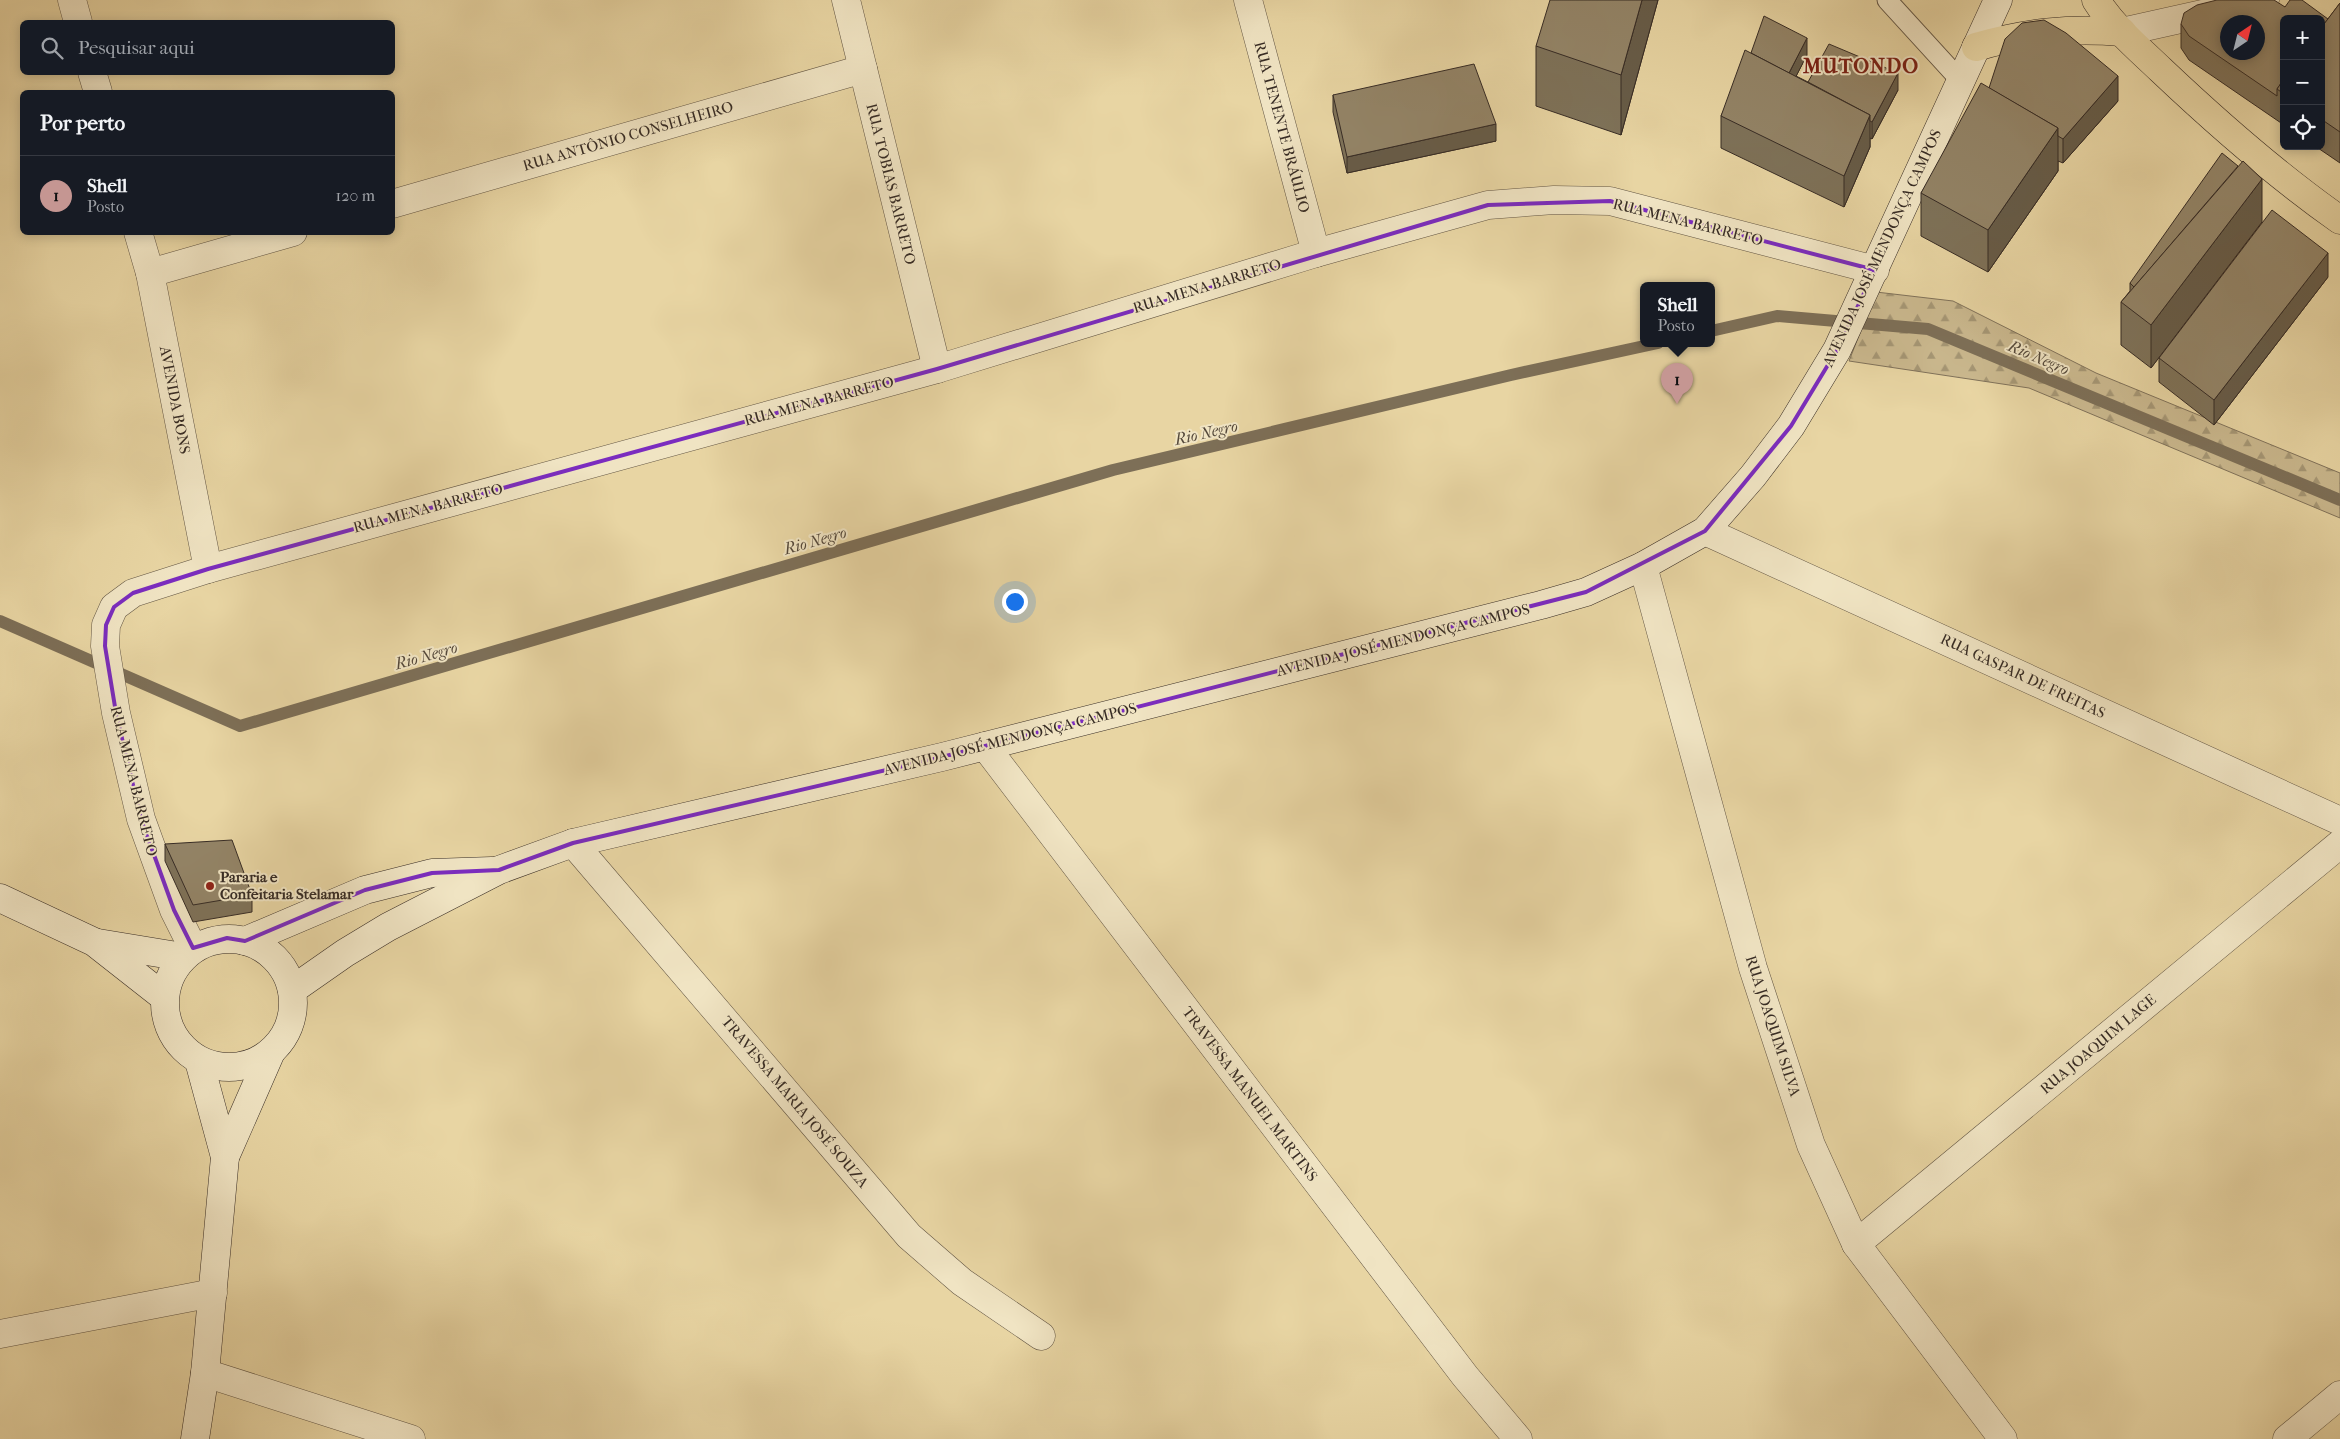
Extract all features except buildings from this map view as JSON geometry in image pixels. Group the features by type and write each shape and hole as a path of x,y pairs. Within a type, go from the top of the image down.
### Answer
{"main road":[{"path":"2096,0 2122,32 2221,128 2296,189 2340,220"},
{"path":"1976,47 2012,36 2048,30 2085,29 2122,32"}],"street":[{"path":"72,0 77,20"},
{"name":"RUA TOBIAS BARRETO","path":"846,0 937,368"},
{"name":"RUA TENENTE BRÁULIO","path":"1248,0 1316,253"},
{"name":"AVENIDA JOSÉ MENDONÇA CAMPOS","path":"292,990 345,953 388,927 498,870 573,843 985,746 1541,605 1586,592 1643,566 1705,531 1752,476 1791,426 1837,350 1998,0"},
{"path":"2122,32 2265,0"},
{"name":"RUA ANTÔNIO CONSELHEIRO","path":"395,203 863,69"},
{"path":"93,75 97,90"},
{"name":"RUA MENA BARRETO","path":"188,952 144,827 116,713 105,646 106,625 114,607 133,593 208,569 937,368 1316,253 1488,204 1554,200 1610,201 1870,280"},
{"name":"AVENIDA BONS","path":"139,235 150,274 208,569"},
{"path":"150,274 283,235"},
{"name":"RUA GASPAR DE FREITAS","path":"1705,531 2340,821"},
{"name":"RUA JOAQUIM SILVA","path":"1643,566 1753,968 1812,1145 1856,1244 2003,1439"},
{"name":"TRAVESSA MANUEL MARTINS","path":"985,746 1464,1376 1518,1439"},
{"name":"TRAVESSA MARIA JOSÉ SOUZA","path":"573,843 909,1236 962,1282 1041,1336"},
{"name":"RUA JOAQUIM LAGE","path":"1856,1244 2340,844"},
{"name":"AVENIDA JOSÉ MENDONÇA CAMPOS","path":"245,941 365,890 432,873 498,870"},
{"path":"0,898 94,942 164,997"},
{"path":"228,938 245,941 267,951 283,968 292,990 294,1008 290,1025 282,1040 271,1052 249,1065 224,1068 199,1061 179,1045 166,1022 164,997 167,982 173,969 188,952 210,941 228,938"},
{"path":"94,942 188,952"},
{"path":"195,1439 205,1373 225,1157 271,1052"},
{"path":"199,1061 225,1157"},
{"path":"0,1334 213,1293"},
{"path":"205,1373 411,1439"},
{"path":"2287,1439 2340,1395"}],"lane":[{"path":"1887,0 1960,80"}],"highlighted area":[{"path":"1610,201 1875,270 1837,350 1791,426 1705,531 1586,592 942,757 573,843 499,870 432,873 365,890 245,941 227,938 193,948 174,910 141,819 116,713 105,646 106,625 114,607 133,593 208,569 937,369 1488,205"}],"green space":[{"path":"1876,292 1953,301 2096,373 2340,473 2340,518 2029,388 1849,361"}],"waterway":[{"name":"Rio Negro","path":"1715,330 1777,316 1928,329 2340,500"},
{"name":"Rio Negro","path":"0,621 240,726 1113,470 1511,375 1640,347"}],"place":[{"name":"Shell","path":"1677,404"},
{"name":"Pararia e Confeitaria Stelamar","path":"210,886"}],"district":[{"name":"MUTONDO","path":"1861,66"}]}
